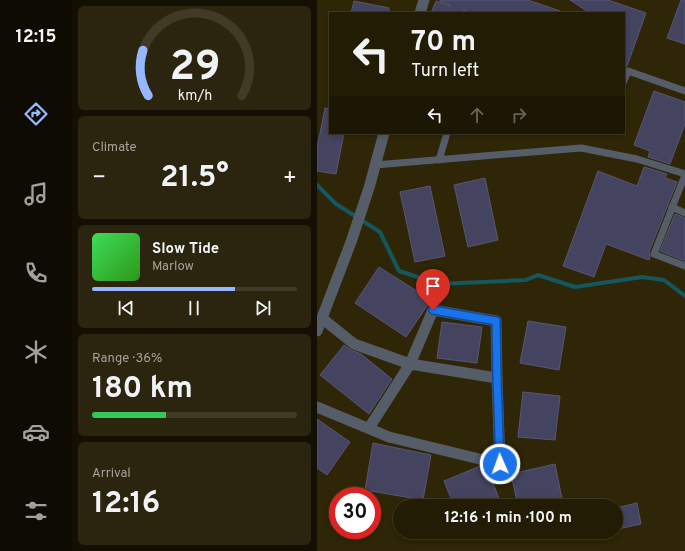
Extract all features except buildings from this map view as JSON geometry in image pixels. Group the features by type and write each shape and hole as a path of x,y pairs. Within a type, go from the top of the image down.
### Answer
{"street":[{"path":"419,12 424,0"},
{"path":"317,331 323,319 351,242 369,188 384,134"},
{"path":"317,407 389,437 500,464 496,321 433,310 410,364 369,428"},
{"path":"323,319 353,344 410,364 497,378"}],"lane":[{"path":"625,78 628,71 685,92"},
{"path":"439,160 447,134"},
{"path":"375,165 581,148 637,159 685,175 654,254 685,266"},
{"path":"672,207 685,212"}],"waterway":[{"path":"317,185 336,204 380,232 399,271 439,284 526,280 538,275 575,287 642,277 664,280 685,296"}],"route":[{"path":"433,310 496,321 500,464"}]}
